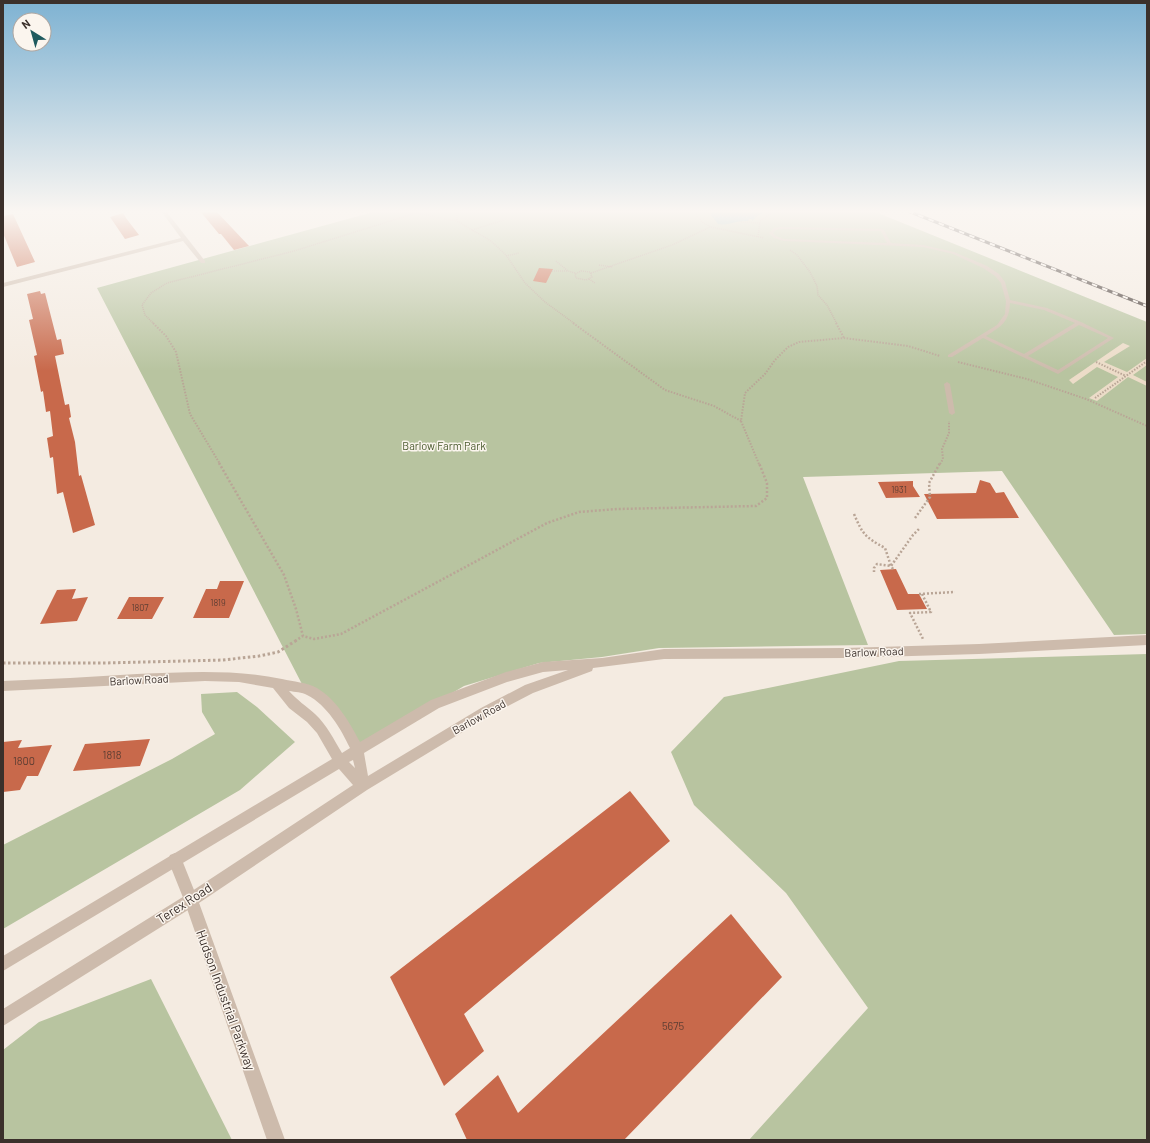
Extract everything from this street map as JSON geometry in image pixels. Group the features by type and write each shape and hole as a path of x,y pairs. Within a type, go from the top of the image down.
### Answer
{"street":[{"path":"3,286 86,264"},
{"name":"Barlow Road","path":"339,760 435,704 506,677 543,667 602,663 664,654 844,653 1147,640"},
{"name":"Barlow Road","path":"3,686 204,676 239,677 275,682 312,690 330,706 357,750 363,786 485,712 529,689 602,663"},
{"path":"275,682 293,704 311,718 321,729 339,760 363,786"},
{"path":"3,964 339,760"},
{"name":"Terex Road","path":"3,1018 191,900 363,786"},
{"name":"Hudson Industrial Parkway","path":"175,860 191,900 276,1140"}],"lane":[{"path":"950,356 984,337 999,326 1007,314 1008,301 1003,283 997,275 979,264"},
{"path":"984,337 1058,372 1112,338 1045,309 1008,301"},
{"path":"1024,356 1078,323"},
{"path":"947,384 952,413"}],"path":[{"path":"243,264 167,284 151,293 142,305 145,315 166,336 176,352 190,414 261,533 284,575 296,609 303,636"},
{"path":"3,663 104,663 224,660 278,652 303,636 314,639 341,634 547,523 579,512 617,509 756,506 767,498 767,483 741,421 726,410 710,403 676,396 665,390 545,302 525,283 512,264"},
{"path":"560,264 568,272"},
{"path":"552,271 576,273 588,271 591,273 620,264"},
{"path":"804,264 817,286 818,295 827,305 844,338"},
{"path":"599,265 613,267"},
{"path":"576,273 574,276 578,279 588,279 595,283"},
{"path":"588,279 592,277 591,273"},
{"path":"741,421 745,394 765,374 775,360 788,347 799,342 844,338 908,346 942,357"},
{"path":"954,361 1042,384 1086,399 1147,426"},
{"path":"1094,398 1147,361"},
{"path":"1096,362 1126,376"},
{"path":"915,518 930,497 929,483 943,459 942,449 949,432 949,418 952,413"},
{"path":"854,514 862,532 867,538 885,548 892,568"},
{"path":"892,568 913,535 920,528"},
{"path":"874,572 874,568 877,564 892,568"},
{"path":"910,614 931,612 920,594 955,592"},
{"path":"908,610 928,650"}],"green space":[{"name":"Barlow Farm Park","path":"183,264 1005,264 1147,322 1147,634 1114,635 1002,471 803,477 868,645 659,648 602,657 539,663 464,686 357,750 330,706 304,688 97,288"},
{"path":"1147,654 1147,1140 749,1140 868,1008 786,893 694,805 671,752 724,697 899,661"},
{"path":"237,692 257,707 295,742 240,790 3,929 3,845 172,759 215,734 202,712 201,694"},
{"path":"151,979 232,1140 3,1140 3,1050 39,1022"}],"shaded area":[{"path":"1123,343 1130,346 1104,362 1127,372 1147,358 1147,365 1133,375 1147,382 1147,386 1128,377 1097,401 1089,398 1118,377 1097,367 1073,384 1069,380"}],"building":[{"path":"16,264 27,264 17,267"},
{"path":"539,268 553,269 546,283 533,281"},
{"path":"40,291 41,294 45,293 57,340 61,339 64,354 55,356 65,405 69,404 71,417 69,418 75,442 79,476 81,475 95,525 73,533 63,492 57,494 53,457 50,458 47,438 53,436 50,411 46,412 43,391 41,392 34,356 37,355 29,320 33,319 27,294"},
{"path":"980,480 990,483 996,493 1004,492 1019,518 937,519 924,494 976,493"},
{"path":"913,481 913,486 920,497 886,498 878,482"},
{"path":"896,569 908,594 919,594 927,609 897,610 880,570"},
{"path":"220,581 244,581 229,618 193,618 206,589 217,589"},
{"path":"76,589 72,599 88,597 77,621 40,624 57,590"},
{"path":"129,597 164,597 152,619 117,619"},
{"path":"150,739 140,766 73,771 85,744"},
{"path":"22,740 18,748 52,745 38,776 27,776 20,790 3,792 3,742"},
{"path":"630,791 670,841 464,1014 484,1051 444,1086 390,977"},
{"path":"731,914 782,977 624,1140 467,1140 455,1114 498,1075 518,1113"}],"railway":[{"path":"1042,264 1147,306"}]}
